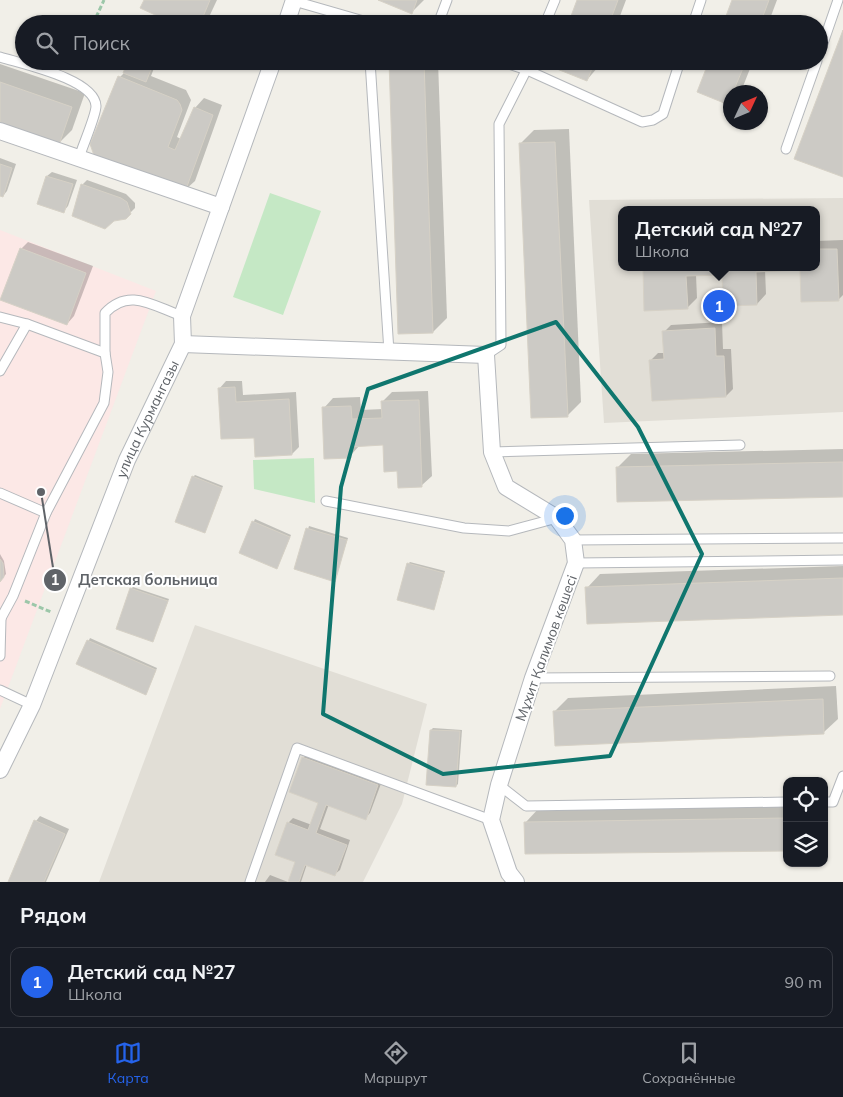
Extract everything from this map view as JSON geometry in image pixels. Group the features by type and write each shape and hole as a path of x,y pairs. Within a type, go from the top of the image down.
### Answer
{"street":[{"path":"289,15 294,0"},
{"name":"улица Курмангазы","path":"0,770 32,705 67,619 127,460 183,344 182,316 270,70"},
{"path":"0,131 221,207"},
{"path":"183,344 486,355"},
{"name":"Мұхит Қалимов көшесі","path":"486,355 492,452 506,487 557,518 573,540 576,563 533,678 499,786 491,820"},
{"path":"491,820 509,873 516,882"}],"lane":[{"path":"294,0 344,15"},
{"path":"441,15 447,0"},
{"path":"548,15 554,0"},
{"path":"696,15 701,0"},
{"path":"828,28 838,0"},
{"path":"0,57 15,62"},
{"path":"40,70 79,83 91,93 96,106 79,158"},
{"path":"371,70 389,352"},
{"path":"486,355 501,345 499,124 527,70"},
{"path":"537,70 642,122 653,120 663,114 677,70"},
{"path":"786,149 814,70"},
{"path":"0,656 1,620 46,513 104,403 108,372 105,353 105,313 114,302 130,298 182,316"},
{"path":"0,317 27,324 105,353"},
{"path":"0,371 27,324"},
{"path":"492,452 740,445"},
{"path":"0,493 46,513"},
{"path":"326,501 464,528 509,531 557,518"},
{"path":"573,540 843,538"},
{"path":"576,563 843,560"},
{"path":"533,678 830,676"},
{"path":"0,690 32,705"},
{"path":"250,882 297,748 491,820"},
{"path":"828,802 833,802 843,776"},
{"path":"499,786 526,806 783,802"}],"path":[{"path":"97,15 104,0"},
{"path":"12,596 67,619"}],"highlighted area":[{"path":"556,322 638,427 702,554 610,756 443,774 323,714 341,487 368,389"}],"shaded area":[{"path":"843,198 843,412 604,423 589,200"},
{"path":"0,230 156,291 0,709"},
{"path":"195,625 427,704 402,804 363,882 99,882"}],"green space":[{"path":"270,193 321,211 283,315 233,297"},
{"path":"314,458 315,503 254,489 253,460"}],"building":[{"path":"144,0 210,0 204,15 155,15 140,8"},
{"path":"378,0 417,0 412,14"},
{"path":"577,0 618,0 612,15 571,15"},
{"path":"732,0 769,0 763,15 726,15"},
{"path":"843,30 843,177 794,159"},
{"path":"124,70 151,70 146,82 123,73"},
{"path":"389,70 424,70 433,333 398,334"},
{"path":"560,70 591,70 587,81"},
{"path":"706,70 742,70 736,85 723,85 723,103 697,92"},
{"path":"118,76 177,100 182,110 168,147 175,150 194,107 213,115 185,192 96,161 90,144"},
{"path":"0,82 72,107 59,145 0,125"},
{"path":"555,142 568,417 531,418 519,143"},
{"path":"0,164 12,168 3,197 0,196"},
{"path":"46,176 73,184 64,213 37,204"},
{"path":"81,184 121,198 127,202 131,214 126,219 114,221 105,229 72,216"},
{"path":"20,248 86,273 67,325 0,300"},
{"path":"820,249 837,249 839,301 801,302 800,271 820,271"},
{"path":"643,271 778,271 756,272 757,305 723,306 722,275 686,276 688,309 644,311"},
{"path":"715,328 716,356 724,356 726,397 652,401 649,360 664,359 662,331"},
{"path":"235,387 236,402 289,399 292,455 255,457 254,438 221,439 218,388"},
{"path":"419,400 422,487 398,488 397,471 384,472 383,445 350,447 351,458 324,459 322,407 351,406 352,419 382,418 381,401"},
{"path":"843,462 843,497 617,502 616,467"},
{"path":"192,476 222,488 205,533 175,522"},
{"path":"252,521 290,537 277,569 239,553"},
{"path":"306,528 347,540 335,582 294,569"},
{"path":"0,559 3,563 4,577 0,582"},
{"path":"407,563 444,573 434,610 397,600"},
{"path":"843,578 843,615 587,624 585,587"},
{"path":"130,588 168,601 153,642 116,629"},
{"path":"87,640 156,670 146,695 76,664"},
{"path":"823,699 824,734 555,746 553,711"},
{"path":"430,730 460,731 456,787 426,785"},
{"path":"302,757 378,785 366,820 326,805 316,833 347,845 335,876 305,865 299,882 288,882 295,862 275,855 287,822 308,830 318,803 289,792"},
{"path":"783,818 783,851 525,854 524,822"},
{"path":"34,820 65,834 44,882 8,882"}],"place":[{"name":"Детский сад №27","path":"719,306"},
{"name":"Детская больница","path":"41,492"}]}
